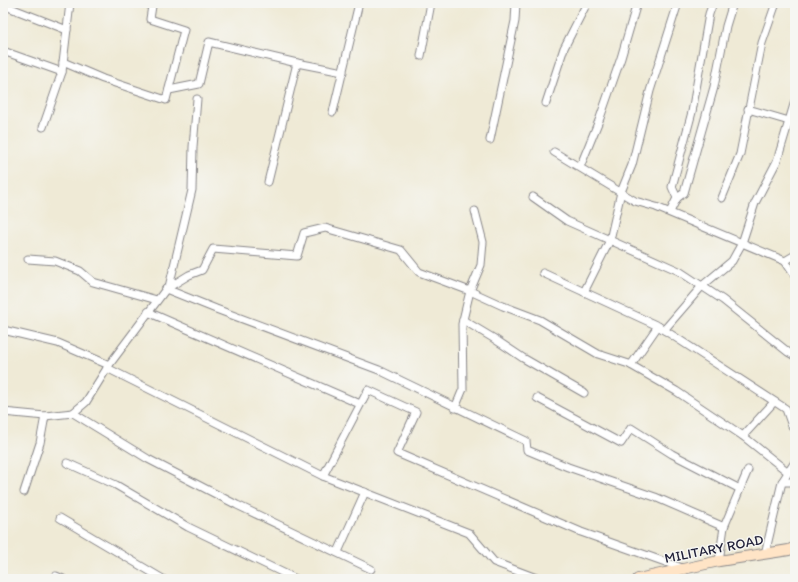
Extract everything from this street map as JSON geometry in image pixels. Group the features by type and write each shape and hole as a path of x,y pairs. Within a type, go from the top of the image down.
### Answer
{"street":[{"path":"43,127 62,72 70,3"},
{"path":"63,62 103,79 166,100 184,30 150,19 152,6 147,3"},
{"path":"333,112 359,3"},
{"path":"421,56 431,3"},
{"path":"490,140 515,21 516,3"},
{"path":"546,103 564,48 587,3"},
{"path":"580,167 600,118 621,58 637,3"},
{"path":"584,292 610,240 621,192 632,165 650,91 678,3"},
{"path":"677,198 672,187 692,112 712,3"},
{"path":"670,212 677,198 684,194 687,186 714,87 726,26 733,3"},
{"path":"722,198 740,154 762,43 776,3"},
{"path":"3,5 67,30"},
{"path":"169,90 199,84 209,42 297,63 343,72"},
{"path":"3,51 62,72"},
{"path":"268,182 297,63"},
{"path":"167,288 192,190 193,148 197,99"},
{"path":"631,365 661,328 702,286 732,261 742,243 755,202 777,161 795,101"},
{"path":"748,109 789,121"},
{"path":"554,152 635,200 670,212 785,261 795,276"},
{"path":"533,197 567,221 679,271 723,300 795,356"},
{"path":"455,408 463,389 463,320 470,290 481,265 483,242 475,211"},
{"path":"73,414 86,402 108,367 167,288 189,275 202,270 213,249 297,256 304,233 325,228 401,250 419,272 470,290 503,306 540,320 598,354 631,365 676,391 743,436 788,472"},
{"path":"785,261 795,255"},
{"path":"28,259 55,261 80,271 92,282 157,300"},
{"path":"543,274 661,328 786,409 792,426 795,428"},
{"path":"167,288 216,309 379,370 526,441 527,450 568,467 655,497 724,527"},
{"path":"148,312 360,404"},
{"path":"463,320 523,358 584,393"},
{"path":"3,330 58,343 323,476 469,533 494,562 539,579"},
{"path":"323,476 368,390 416,412 397,453 581,532 685,569"},
{"path":"537,398 621,443 631,428 672,454 740,489"},
{"path":"743,436 774,402"},
{"path":"3,412 45,416 73,414 148,459 237,505 371,569"},
{"path":"24,492 40,443 45,416"},
{"path":"765,554 782,482 795,462"},
{"path":"67,463 116,485 188,528 296,579"},
{"path":"720,561 724,527 748,470"},
{"path":"782,482 795,482"},
{"path":"338,552 365,492"},
{"path":"60,518 163,579"},
{"name":"MILITARY ROAD","path":"638,579 720,561 765,554 795,547"}]}
